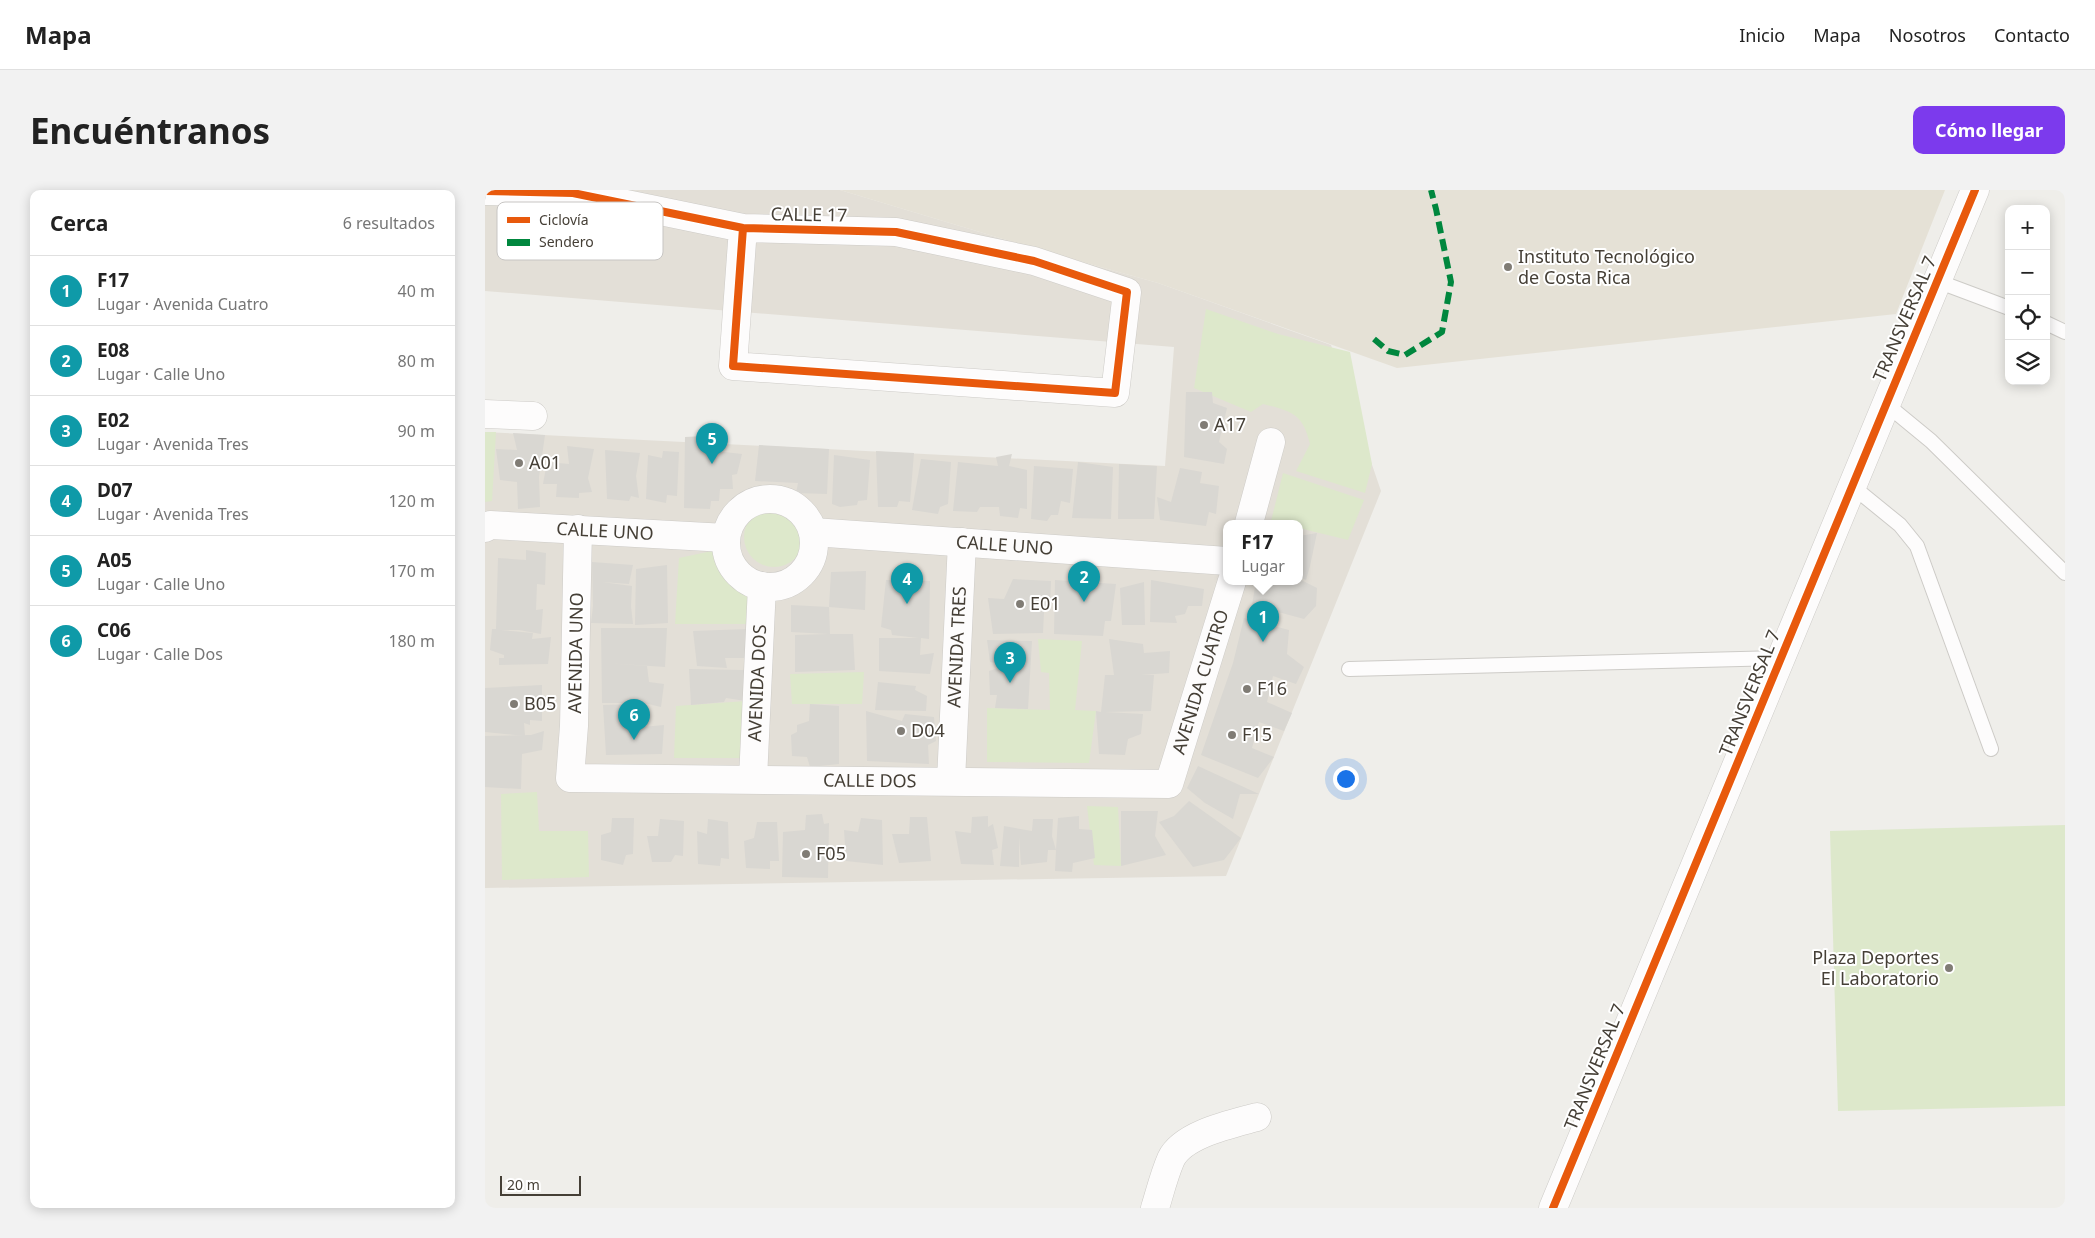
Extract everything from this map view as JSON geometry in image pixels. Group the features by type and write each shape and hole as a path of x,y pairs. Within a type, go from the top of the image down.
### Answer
{"street":[{"name":"TRANSVERSAL 7","path":"1553,1208 1975,190"},
{"name":"CALLE 17","path":"485,191 573,193 617,202"},
{"name":"CALLE 17","path":"663,212 743,228 896,232 1034,260 1127,292 1115,393 733,366 743,228"},
{"path":"485,414 533,416"},
{"path":"1250,520 1271,442"},
{"path":"774,498 787,502 799,509 808,519 813,532 814,550 808,567 795,579 779,586 762,586 749,582 737,573 730,561 726,548 726,538 730,524 737,513 748,504 761,499 774,498"},
{"name":"CALLE UNO","path":"485,528 491,525 726,538"},
{"name":"AVENIDA UNO","path":"570,778 574,726 578,529"},
{"name":"CALLE UNO","path":"813,532 1223,561"},
{"name":"AVENIDA TRES","path":"951,781 962,542"},
{"name":"AVENIDA CUATRO","path":"1169,784 1231,585"},
{"name":"AVENIDA DOS","path":"753,779 762,586"},
{"name":"CALLE DOS","path":"570,778 1169,784"},
{"path":"1155,1208 1172,1158 1179,1148 1209,1131 1257,1117"}],"lane":[{"path":"1937,281 2005,306"},
{"path":"2050,324 2065,332"},
{"path":"1886,404 1931,441 2065,573"},
{"path":"1852,486 1900,524 1917,546 1991,749"},
{"path":"1349,669 1780,658"}],"shaded area":[{"path":"485,190 840,190 1043,251 1158,283 1331,345 1381,491 1226,876 485,888 485,432 1165,466 1174,347 485,291"},
{"name":"Instituto Tecnológico de Costa Rica","path":"840,190 1945,190 1896,314 1397,368 1158,283 1043,251"}],"green space":[{"path":"1206,309 1278,334 1350,352 1372,464 1365,493 1296,471 1310,444 1304,426 1295,415 1263,404 1251,412 1194,388"},
{"path":"485,432 496,432 492,501 485,502"},
{"path":"1283,473 1364,500 1348,540 1303,529 1303,520 1271,520"},
{"path":"774,507 791,512 799,520 804,537 799,554 791,562 774,567 757,562 749,554 744,537 749,520 757,512"},
{"path":"726,548 748,590 748,624 675,624 679,558"},
{"path":"1038,639 1082,641 1075,710 1096,711 1089,763 987,762 987,708 1050,710 1049,673 1041,672"},
{"path":"864,672 862,704 792,704 790,674"},
{"path":"746,701 745,758 674,758 676,706"},
{"path":"537,792 539,831 588,831 589,877 502,880 501,794"},
{"path":"1087,806 1118,807 1121,866 1094,865"},
{"name":"Plaza Deportes El Laboratorio","path":"2065,825 2065,1106 1838,1111 1830,831"}],"building":[{"name":"A17","path":"1186,392 1212,392 1213,403 1227,408 1219,442 1227,449 1224,464 1184,457"},
{"name":"A01","path":"513,433 545,435 539,477 540,507 518,509 517,482 500,480 496,449 517,450"},
{"path":"704,436 707,450 742,454 737,474 732,475 733,489 720,489 719,501 711,501 710,509 684,508 685,437"},
{"path":"759,445 829,449 827,494 796,493 798,483 755,481"},
{"path":"567,446 594,449 588,478 592,492 579,493 579,498 556,497 557,484 543,484 547,462 569,464"},
{"path":"605,450 640,453 636,476 639,498 631,496 629,501 607,499"},
{"path":"663,451 679,452 677,496 667,495 666,503 646,499 648,455 662,458"},
{"path":"876,451 914,453 910,502 899,501 897,507 878,507"},
{"path":"1012,454 1009,466 1027,470 1027,509 1020,508 1018,518 1000,516 999,507 980,507 977,512 953,511 958,462 998,466 996,457"},
{"path":"834,455 870,460 867,500 858,501 857,505 840,507 832,504"},
{"path":"921,459 951,462 948,504 940,507 938,514 912,510"},
{"path":"1078,462 1113,467 1111,519 1072,518"},
{"path":"1119,464 1157,466 1154,519 1118,519"},
{"path":"1034,466 1073,469 1070,503 1061,501 1058,515 1051,515 1047,521 1031,519"},
{"path":"1180,468 1202,472 1200,483 1219,486 1216,514 1209,512 1206,526 1160,520 1157,497 1171,502"},
{"path":"1317,533 1306,580 1303,579 1303,535"},
{"path":"526,550 546,553 545,585 537,584 536,610 543,609 541,634 519,630 501,630 533,633 532,639 551,637 548,664 499,665 499,658 504,658 504,655 490,650 492,629 496,629 498,558 526,560"},
{"path":"592,562 633,565 629,584 602,582 632,586 631,606 633,624 591,623 593,606"},
{"path":"667,565 668,623 635,625 636,569"},
{"path":"866,571 865,610 829,607 831,572"},
{"name":"E01","path":"1013,579 1051,581 1050,610 1044,612 1043,633 993,634 988,598 1004,599"},
{"path":"886,580 930,581 929,639 921,638 920,655 934,653 930,674 879,671 879,638 918,638 892,635 891,630 881,627"},
{"path":"1055,580 1116,584 1111,621 1105,621 1103,636 1054,634"},
{"path":"1151,580 1204,589 1202,606 1188,606 1185,614 1175,616 1177,623 1150,622"},
{"path":"1303,581 1317,588 1316,606 1304,619 1252,605 1255,585 1303,585"},
{"path":"1144,582 1145,625 1122,625 1120,588"},
{"path":"791,605 829,607 830,634 853,634 855,670 795,672 795,635 828,634 791,632"},
{"path":"1244,618 1289,630 1287,654 1304,667 1296,684 1273,676 1267,702 1292,713 1284,731 1259,722 1252,748 1274,757 1258,778 1201,755 1233,663"},
{"path":"601,628 667,628 665,667 606,663 647,666 649,682 664,684 661,707 644,703 602,703"},
{"path":"748,629 748,658 725,658 727,668 697,666 693,631"},
{"path":"1109,639 1143,644 1144,653 1170,651 1169,673 1141,675 1154,675 1151,711 1105,712 1143,714 1141,734 1128,739 1125,755 1099,754 1096,711 1101,712 1105,675 1114,675"},
{"path":"987,640 1032,641 1028,709 995,708 997,695 990,695 989,671 998,668 997,663 990,662"},
{"path":"689,669 744,670 746,701 726,698 724,702 691,705"},
{"path":"878,682 916,686 915,690 927,696 926,711 875,710"},
{"name":"B05","path":"542,685 542,721 530,720 530,725 524,723 525,736 485,732 485,688"},
{"path":"642,704 643,727 664,725 662,754 606,755 603,705"},
{"path":"810,704 839,706 839,764 810,767 807,757 792,756 791,735 797,732 797,725 809,721"},
{"name":"D04","path":"866,711 902,721 905,714 934,717 936,741 928,745 929,764 867,761"},
{"path":"544,731 542,750 522,754 521,789 485,787 485,736 531,735"},
{"path":"1198,766 1259,794 1240,794 1233,819 1205,803 1187,788"},
{"path":"1189,801 1241,838 1224,860 1193,867 1159,822 1174,816"},
{"path":"1121,811 1158,811 1155,836 1166,855 1121,866"},
{"name":"F05","path":"822,814 824,824 829,823 828,878 782,877 783,832 805,830 806,815"},
{"path":"988,816 988,827 993,824 998,848 992,850 994,865 961,864 955,831 971,833 972,817"},
{"path":"1079,816 1079,829 1092,830 1095,858 1073,863 1072,872 1055,871 1058,818"},
{"path":"910,817 927,817 931,861 899,863 892,834 909,834"},
{"path":"612,818 634,818 633,854 626,855 623,865 601,860 601,835 611,832"},
{"path":"861,818 882,820 883,865 846,861 844,830 858,832"},
{"path":"660,819 684,821 683,856 675,855 671,862 652,862 647,836 658,836"},
{"path":"708,819 728,822 729,859 721,858 720,866 698,864 697,831 707,834"},
{"path":"1033,819 1053,819 1052,836 1056,850 1048,850 1047,862 1021,865 1019,837 1019,867 1000,866 1004,826 1032,831"},
{"path":"757,822 777,822 779,861 770,861 770,869 746,868 744,841 754,838"}],"marked path":[{"path":"1374,339 1388,351 1405,355 1442,332 1451,282 1431,190"}],"cycle path":[{"path":"1553,1208 1975,190"},
{"path":"485,191 573,193 617,202"},
{"path":"663,212 743,228"},
{"path":"743,228 896,232 1034,261 1127,292 1115,393 733,366 743,228"}],"place":[{"name":"Instituto Tecnológico de Costa Rica","path":"1508,267"},
{"name":"A17","path":"1204,425"},
{"name":"A01","path":"519,463"},
{"name":"A05","path":"712,464"},
{"name":"E08","path":"1084,602"},
{"name":"D07","path":"907,604"},
{"name":"E01","path":"1020,604"},
{"name":"F17","path":"1263,642"},
{"name":"E02","path":"1010,683"},
{"name":"F16","path":"1247,689"},
{"name":"B05","path":"514,704"},
{"name":"D04","path":"901,731"},
{"name":"F15","path":"1232,735"},
{"name":"C06","path":"634,740"},
{"name":"F05","path":"806,854"},
{"name":"Plaza Deportes El Laboratorio","path":"1949,968"}]}
